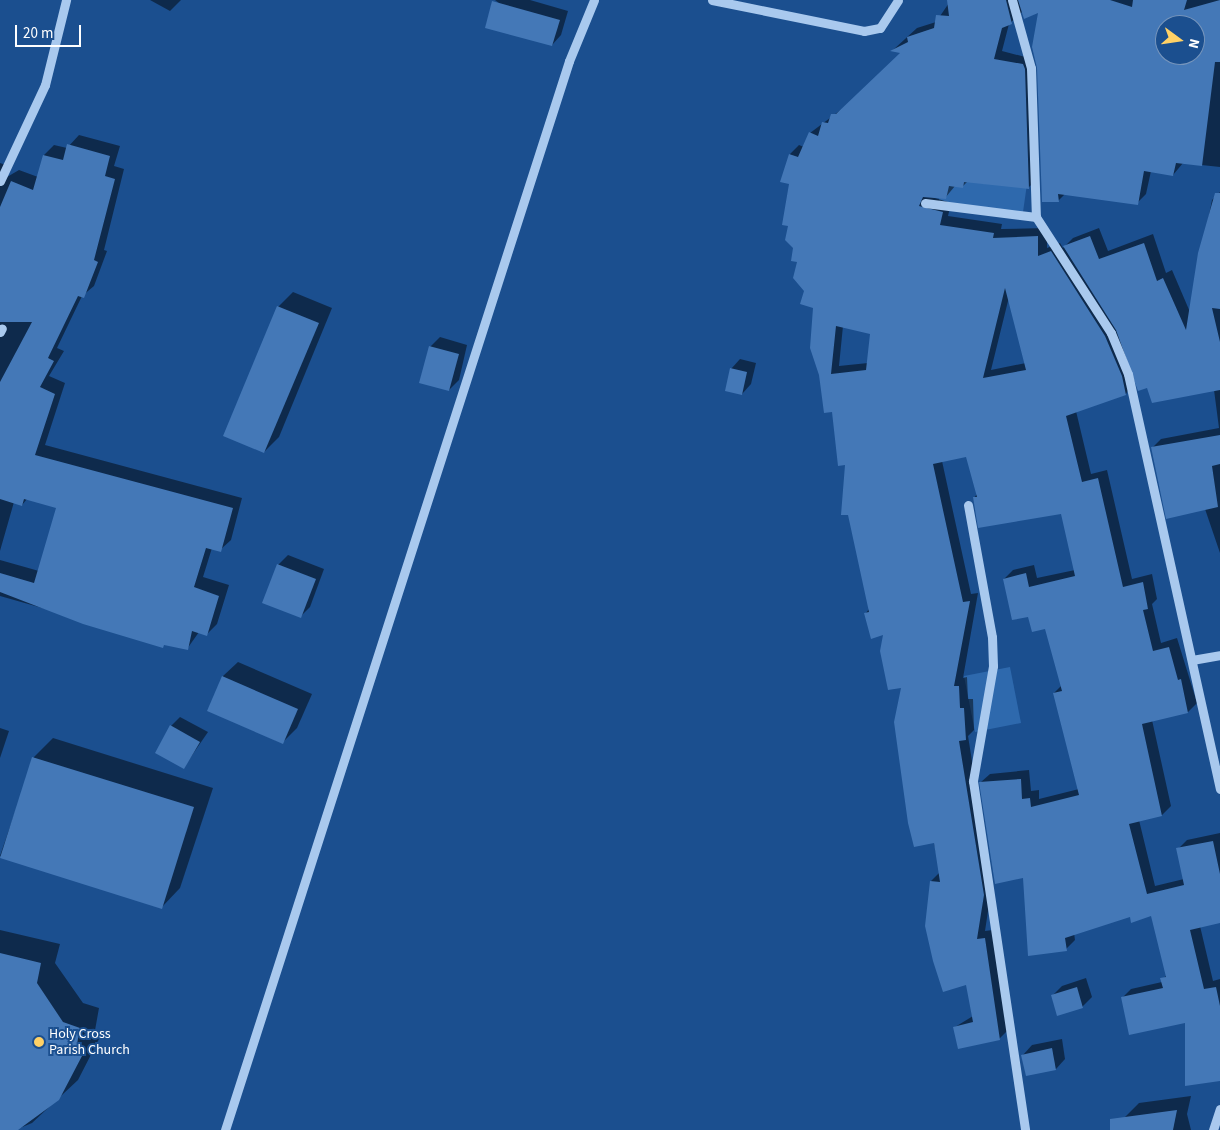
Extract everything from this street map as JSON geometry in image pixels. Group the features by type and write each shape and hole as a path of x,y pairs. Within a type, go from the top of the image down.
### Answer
{"street":[{"path":"0,181 45,85 66,0"},
{"path":"225,1130 569,61 594,0"},
{"path":"712,0 848,31 880,28 898,0"},
{"path":"1012,0 1031,68 1036,218 1111,333 1128,374 1220,789"},
{"path":"925,203 1036,218"},
{"path":"968,505 992,656 990,699 978,738 973,781 1025,1130"},
{"path":"1192,660 1220,655"},
{"path":"1213,1130 1220,1108"}],"shaded area":[{"path":"942,173 1027,184 1022,219 938,208"},
{"path":"1010,667 1021,723 975,732 964,676"}],"building":[{"path":"947,0 1006,0 1012,24 1002,28 994,59 1023,64 1025,69 1029,189 964,182 963,188 949,186 946,199 923,197 919,206 943,212 940,225 994,233 993,238 1038,236 1038,256 1051,251 1105,336 1122,376 1126,395 1066,416 1082,482 1098,478 1123,587 1143,582 1148,609 1143,610 1153,651 1169,647 1178,680 1181,679 1188,713 1142,724 1162,816 1129,824 1147,894 1184,885 1176,848 1213,841 1220,874 1220,923 1190,930 1204,989 1216,987 1220,1006 1220,1081 1185,1086 1185,1023 1129,1035 1121,997 1163,988 1160,978 1166,977 1151,916 1131,923 1130,917 1065,938 1067,951 1028,956 1023,878 995,884 979,782 1021,779 1022,799 1030,798 1031,807 1079,795 1053,693 1062,691 1045,629 1032,632 1028,617 1012,620 1003,579 1026,573 1029,587 1075,576 1061,514 978,528 973,497 977,497 966,457 933,464 963,602 970,601 954,686 959,686 960,708 964,708 966,740 959,741 984,895 977,939 985,938 1000,1040 958,1049 953,1027 973,1022 966,985 943,992 933,961 925,926 930,881 940,882 934,843 914,847 908,823 894,722 901,688 888,690 880,651 883,635 871,639 864,613 869,612 848,515 841,515 845,465 838,466 832,412 824,413 819,375 810,348 813,308 800,304 804,291 793,278 797,262 791,261 793,248 785,240 788,226 782,225 789,184 780,182 789,154 798,157 809,132 818,136 822,122 828,123 831,114 836,114 900,53 890,51 908,42 907,37 934,28 936,15 949,16","holes":["1005,288 1026,370 983,378","836,326 870,334 866,370 831,374"]},
{"path":"1018,0 1110,0 1132,7 1133,0 1187,0 1184,10 1220,0 1220,62 1215,62 1202,166 1176,163 1173,176 1144,171 1138,205 1058,194 1059,202 1042,202 1037,68 1032,47 1038,13 1024,19"},
{"path":"492,1 560,20 552,46 485,28"},
{"path":"67,144 110,156 105,176 115,179 94,260 98,262 84,298 78,296 48,358 54,361 40,387 55,394 35,455 233,508 221,552 206,548 194,587 219,596 207,636 192,631 188,650 164,645 163,648 83,624 0,592 0,573 34,583 56,508 24,499 22,506 0,499 0,382 32,322 0,322 0,207 11,181 33,190 43,155 63,160"},
{"path":"1215,193 1220,193 1220,309 1212,308 1220,342 1220,390 1152,403 1147,388 1138,391 1116,330 1063,246 1090,236 1099,259 1144,243 1157,281 1163,278 1186,330 1198,253"},
{"path":"277,306 319,323 264,453 223,436"},
{"path":"429,346 459,354 449,391 419,383"},
{"path":"730,368 747,372 742,395 725,391"},
{"path":"1220,435 1220,464 1212,466 1218,507 1166,519 1151,447"},
{"path":"277,564 316,579 301,618 262,603"},
{"path":"222,676 298,709 283,744 207,711"},
{"path":"170,725 200,742 184,769 155,753"},
{"path":"32,757 194,807 162,909 0,858"},
{"name":"Holy Cross Parish Church","path":"0,953 41,963 37,983 63,1022 80,1028 75,1055 82,1056 59,1100 18,1130 0,1130"},
{"path":"1077,987 1083,1008 1057,1016 1051,995"},
{"path":"1052,1048 1056,1070 1026,1076 1021,1055"},
{"path":"1177,1110 1173,1130 1110,1130 1110,1119"}],"place":[{"name":"Holy Cross Parish Church","path":"39,1042"}]}
